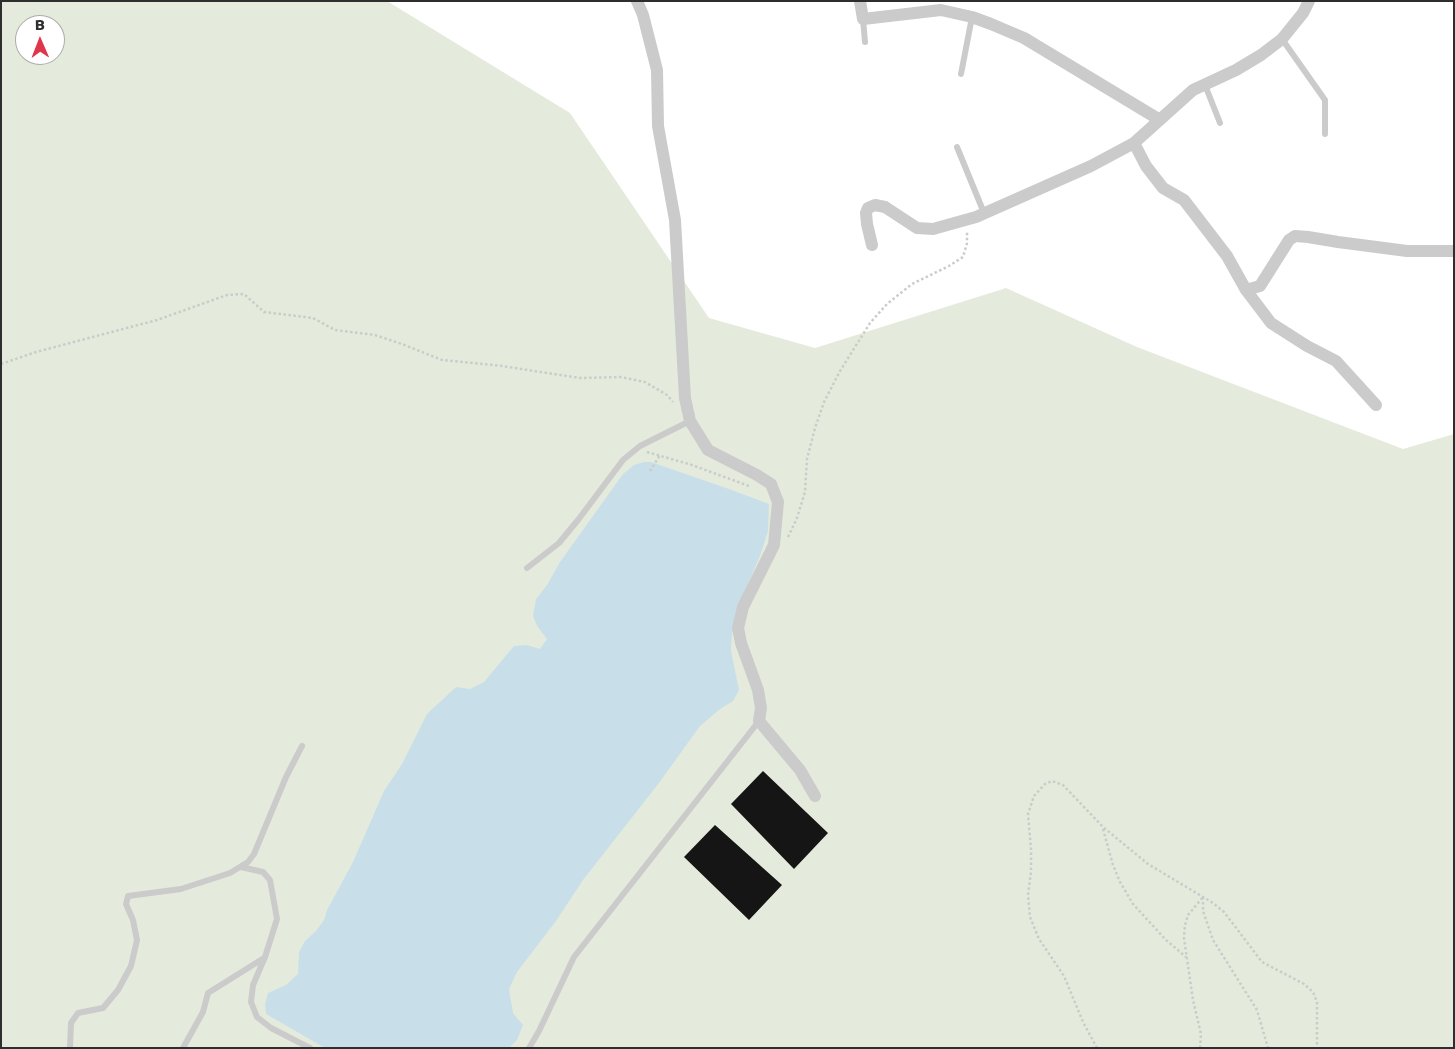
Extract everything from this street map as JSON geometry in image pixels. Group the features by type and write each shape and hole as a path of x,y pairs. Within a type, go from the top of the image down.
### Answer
{"street":[{"path":"637,1 643,15 657,70 658,126 675,220 685,398 690,422 708,450 772,484 778,502 774,545 743,607 738,628 758,690 762,708 759,722 800,770 815,796"},
{"path":"860,1 863,19 941,10 972,17 1024,38 1160,120"},
{"path":"872,245 866,213 868,208 875,205 885,207 917,228 933,229 967,220 984,213 1091,166 1134,143 1193,90 1253,60 1282,39 1299,18 1309,1"},
{"path":"1134,143 1146,166 1163,188 1184,200 1227,256 1246,290 1271,323 1307,346 1336,361 1376,405"},
{"path":"1246,290 1260,286 1290,240 1295,236 1406,251 1454,252"}],"lane":[{"path":"961,74 972,17"},
{"path":"863,19 865,42"},
{"path":"1282,39 1325,100 1325,134"},
{"path":"1205,84 1220,123"},
{"path":"957,147 984,213"},
{"path":"527,568 559,543 623,460 662,434 690,422"},
{"path":"529,1048 574,957 759,722"},
{"path":"70,1048 71,1023 78,1013 103,1008 118,990 131,966 137,940 133,920 126,904 128,896 181,889 230,873 248,862 254,854 286,777 302,746"},
{"path":"241,867 263,872 270,880 277,919 266,957 253,986 251,1002 257,1017 271,1028 310,1048"},
{"path":"183,1048 203,1012 208,993 266,957"}],"path":[{"path":"785,542 797,518 805,492 807,459 815,428 824,402 840,371 870,323 888,304 912,284 963,257 967,243 967,220"},
{"path":"1,364 36,352 157,320 228,295 244,294 264,312 313,318 335,330 374,335 442,360 502,366 580,378 620,377 645,382 667,395 690,422"},
{"path":"634,451 660,455 757,489"},
{"path":"650,471 660,455"},
{"path":"1097,1048 1083,1022 1064,976 1039,939 1030,917 1028,895 1031,850 1028,814 1034,796 1045,784 1052,781 1063,785 1103,827 1148,864 1213,903 1224,912 1262,962 1304,984 1313,992 1317,1002 1317,1048"},
{"path":"1103,827 1113,865 1120,882 1133,904 1165,939 1186,958"},
{"path":"1200,1048 1201,1034 1186,958 1184,925 1188,915 1203,897"},
{"path":"1203,897 1202,910 1213,940 1257,1010 1268,1048"}],"green space":[{"path":"1,1 387,1 570,113 709,318 815,348 1006,288 1137,347 1403,449 1454,434 1454,1048 1,1048"}],"water":[{"path":"651,462 769,504 768,531 760,556 736,611 732,634 731,651 739,690 733,701 700,726 659,783 583,880 556,921 517,972 509,989 513,1013 523,1025 517,1040 509,1048 325,1048 266,1014 265,1004 268,993 286,985 298,974 299,952 305,941 324,920 327,910 353,862 384,791 402,764 427,714 456,687 470,689 484,682 514,646 527,645 540,649 547,639 537,626 533,616 536,599 623,474 634,465"}],"building":[{"path":"763,771 828,833 794,869 731,804"},
{"path":"715,825 782,885 749,920 684,857"}]}
